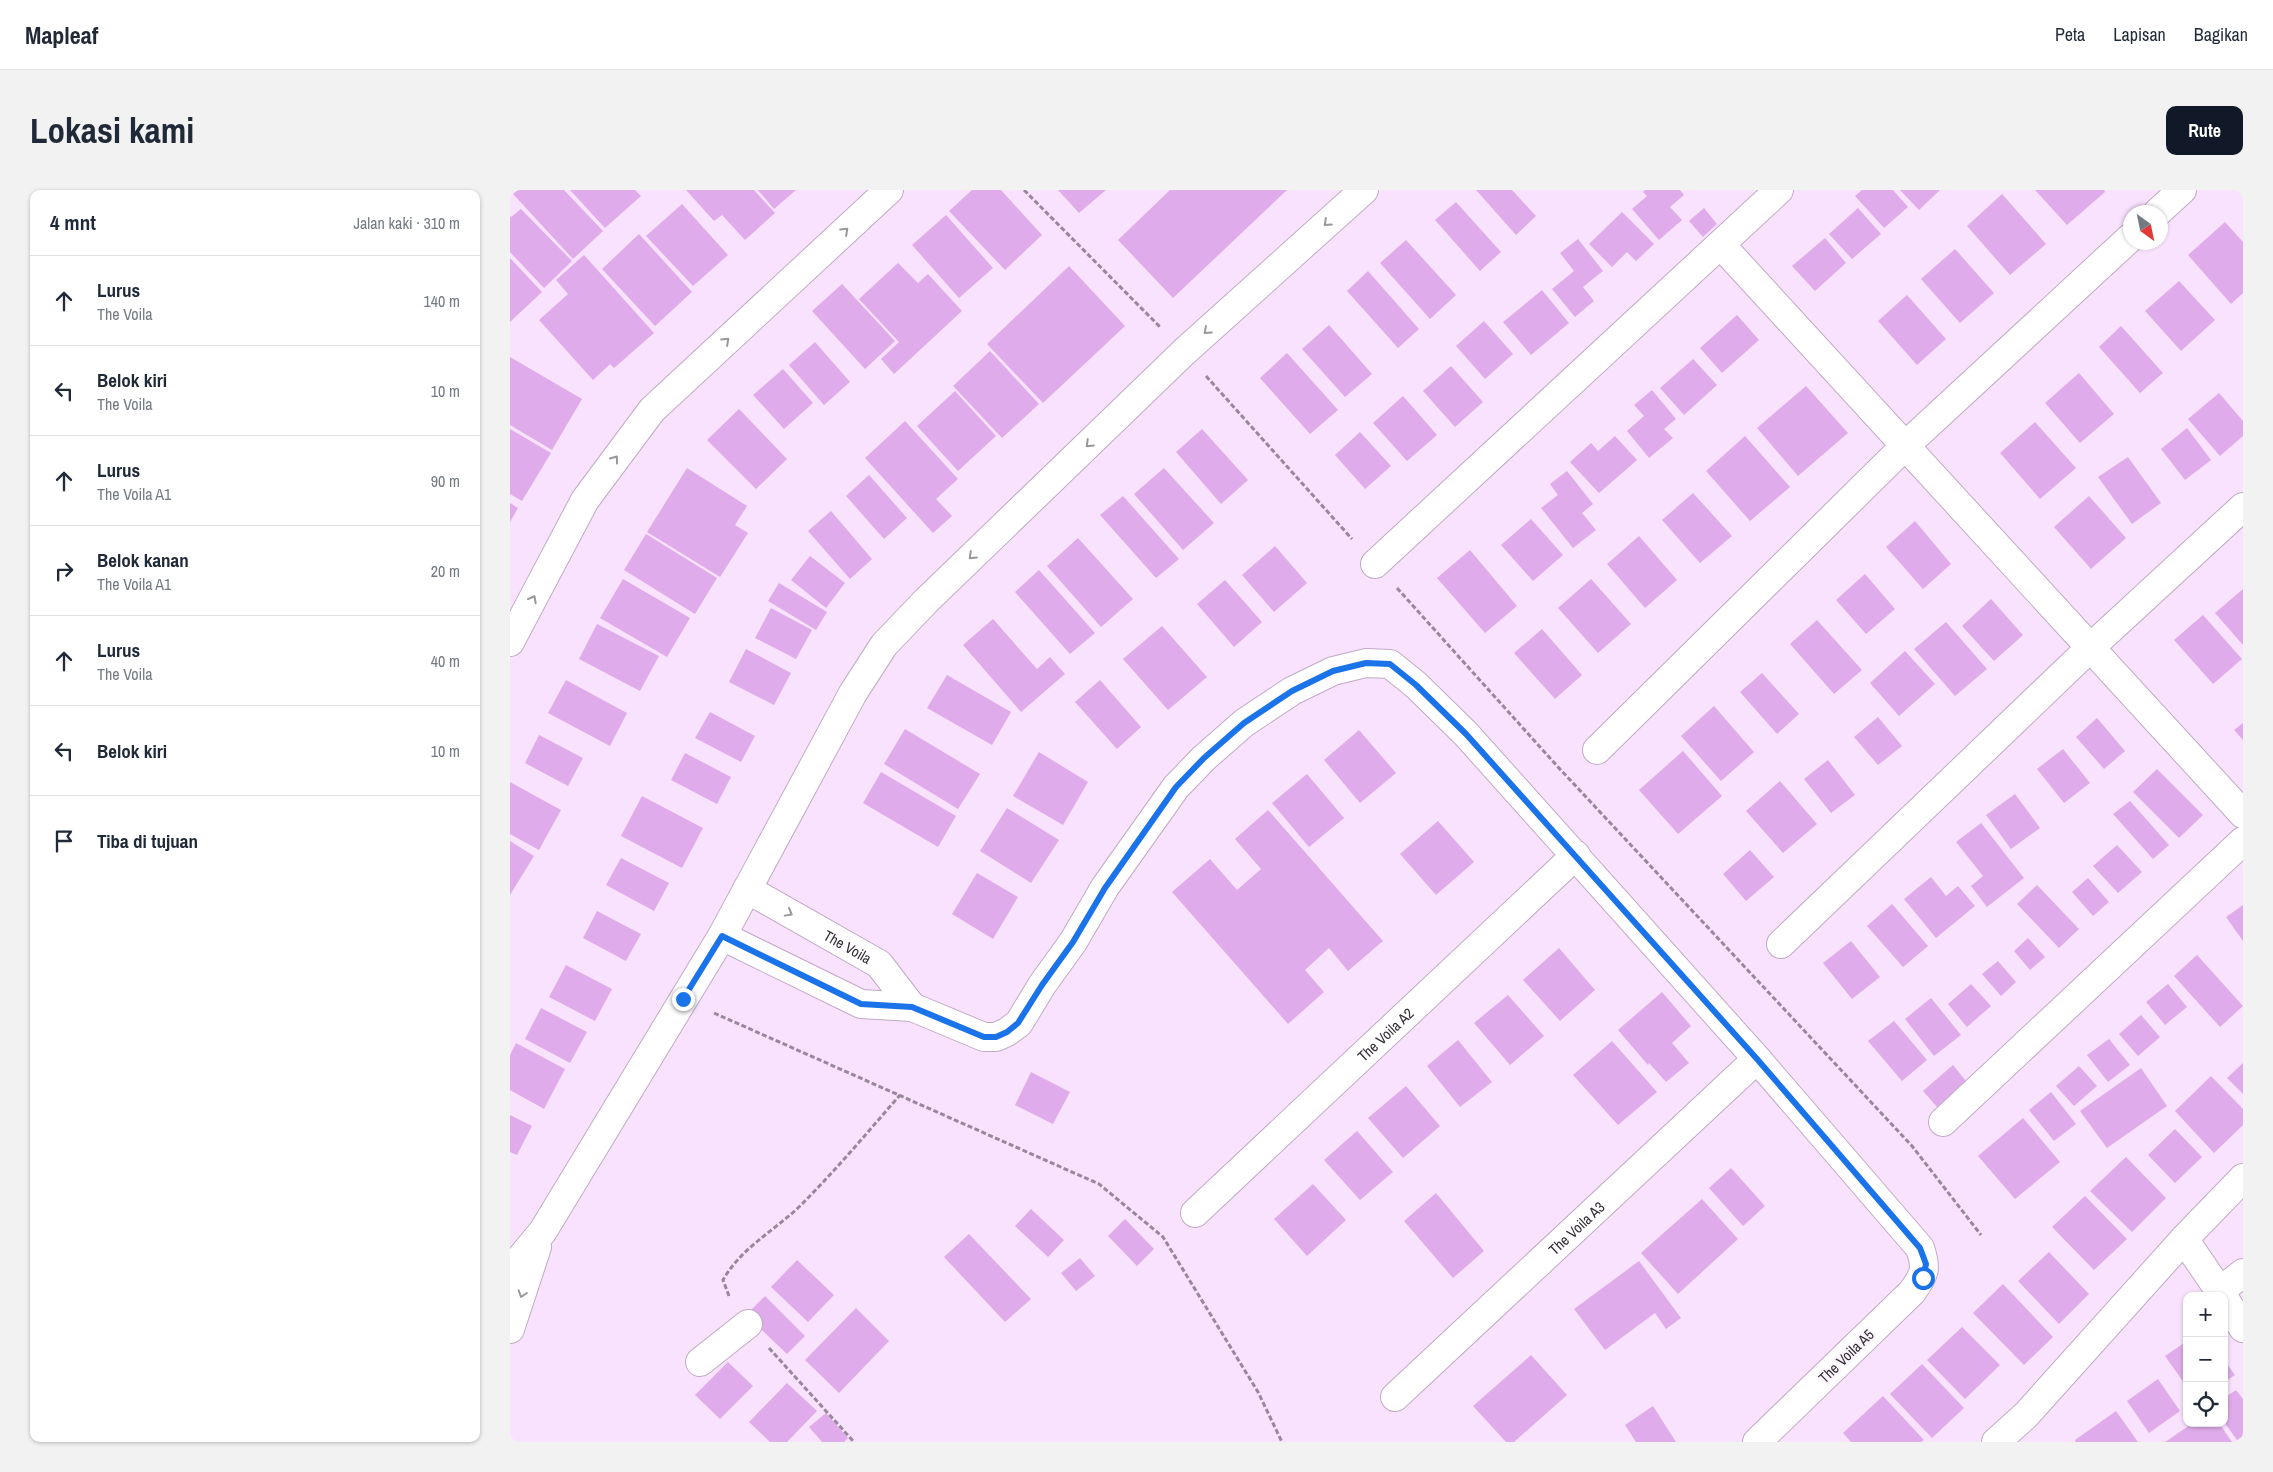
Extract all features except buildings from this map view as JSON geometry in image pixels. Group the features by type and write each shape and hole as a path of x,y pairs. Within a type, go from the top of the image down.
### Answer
{"street":[{"path":"510,642 585,500 652,410 889,190"},
{"path":"510,1272 543,1231 722,936 853,692 884,645 926,601 1184,352 1364,190"},
{"path":"1375,564 1779,190"},
{"path":"2166,205 2182,190"},
{"path":"1597,750 1906,445 2123,244"},
{"path":"1721,245 2243,814"},
{"path":"1781,944 2090,648 2243,506"},
{"path":"722,936 861,1004 912,1007 984,1037 996,1037 1007,1032 1018,1023 1073,942 1105,888 1176,787 1204,758 1244,723 1292,691 1333,671 1366,663 1390,664 1416,685 1466,734 1757,1059"},
{"path":"1943,1122 2243,841"},
{"name":"The Voila A2","path":"1195,1213 1576,855"},
{"name":"The Voila","path":"747,889 879,964 912,1007"},
{"name":"The Voila A5","path":"1757,1059 1920,1248 1926,1264 1923,1278 1912,1292 1757,1442"},
{"name":"The Voila A3","path":"1395,1397 1757,1059"},
{"path":"1996,1442 2026,1415 2184,1239 2243,1178"},
{"path":"510,1329 543,1231"},
{"path":"2184,1239 2220,1292"},
{"path":"2225,1292 2243,1273"},
{"path":"2228,1304 2243,1328"},
{"path":"700,1362 748,1324"}],"path":[{"path":"1024,190 1184,352 1558,767 1912,1146 1981,1235"},
{"path":"683,999 1098,1184 1163,1237 1258,1392 1282,1442"},
{"path":"854,1442 748,1324 726,1292 723,1280 739,1256 792,1213 825,1181 900,1095"}],"route":[{"path":"683,999 722,936 861,1004 912,1007 984,1037 996,1037 1007,1032 1018,1023 1073,942 1105,888 1176,787 1204,758 1244,723 1292,691 1333,671 1366,663 1390,664 1416,685 1466,734 1757,1059 1920,1248 1926,1264 1923,1278"}]}
